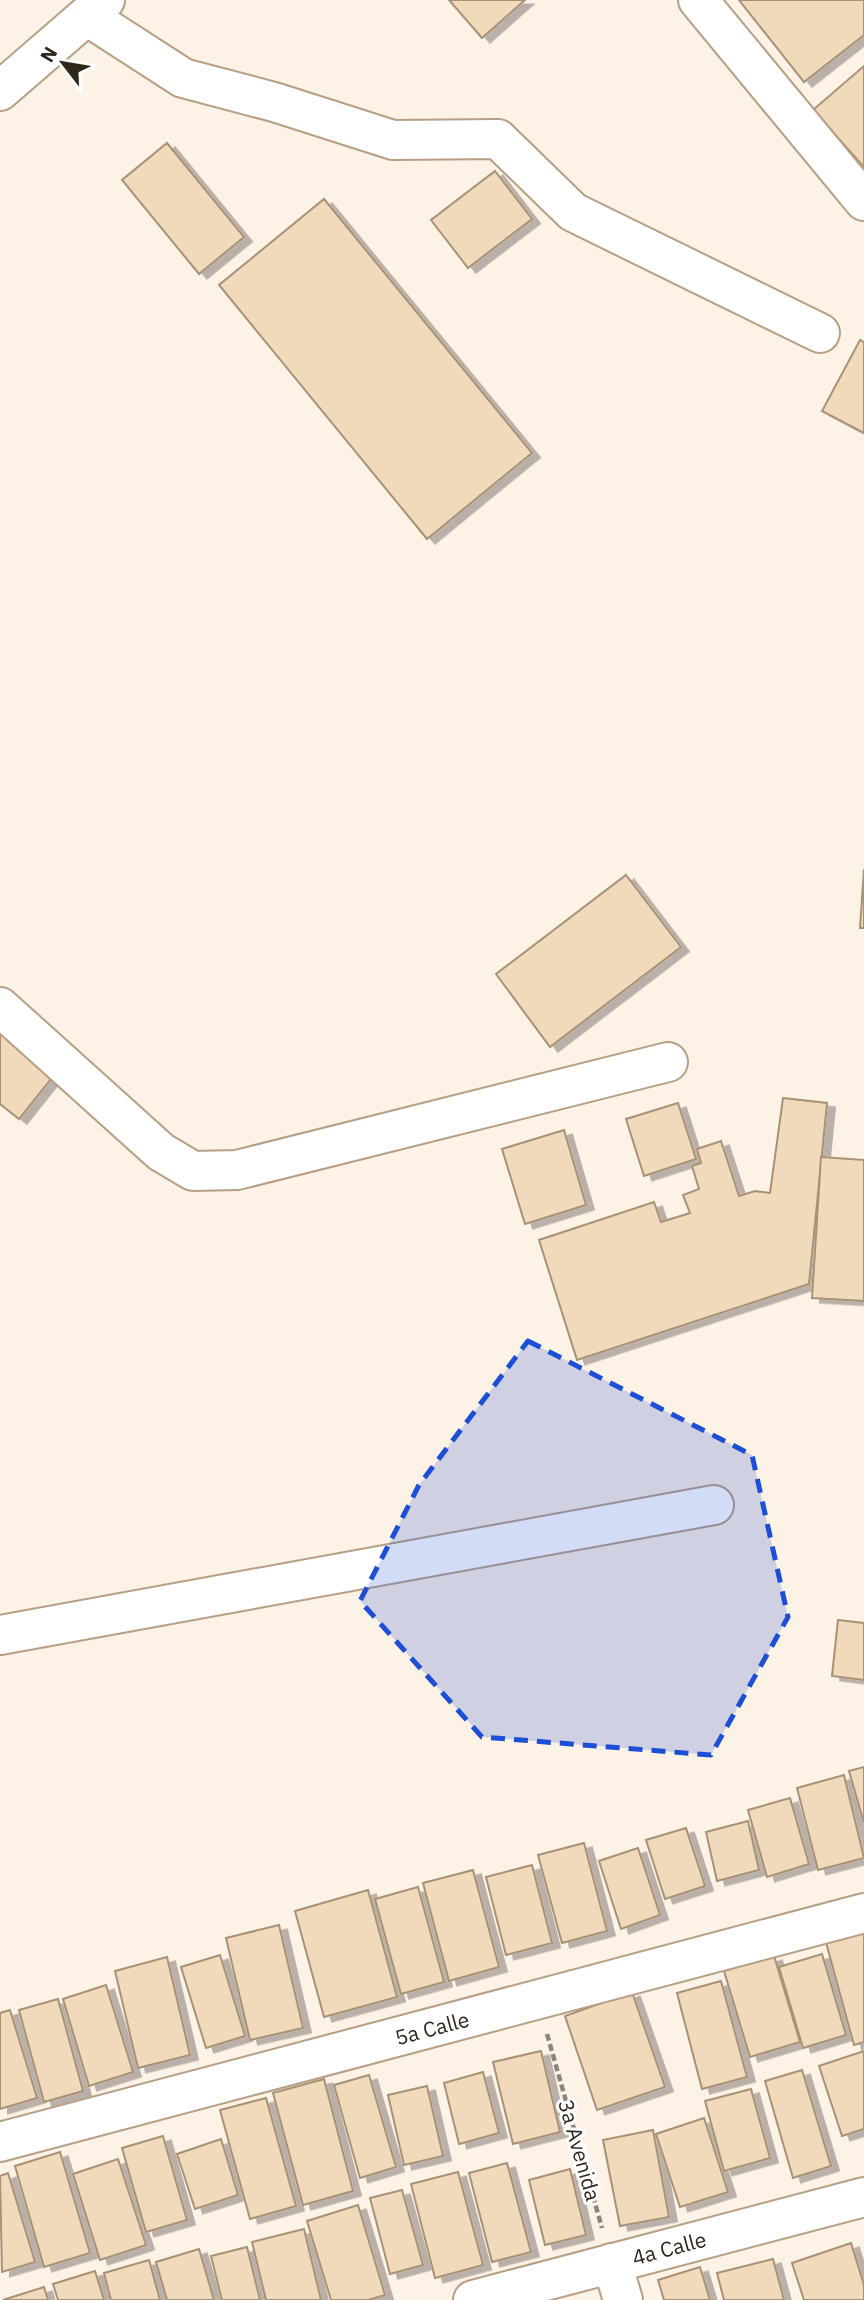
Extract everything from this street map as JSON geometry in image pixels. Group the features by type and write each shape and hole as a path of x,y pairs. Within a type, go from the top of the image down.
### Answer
{"street":[{"path":"698,0 864,201"},
{"path":"0,91 96,8 183,78 274,102 393,140 498,139 573,212 820,333"},
{"path":"0,1007 161,1152 193,1171 237,1170 668,1062"},
{"path":"0,1635 714,1505"},
{"name":"5a Calle","path":"0,2142 864,1913"},
{"name":"4a Calle","path":"473,2300 864,2197"},
{"path":"612,2263 623,2300"}],"path":[{"name":"3a Avenida","path":"538,2000 612,2263"}],"highlighted area":[{"path":"528,1341 752,1455 788,1617 711,1755 482,1737 360,1601 419,1485"}],"building":[{"path":"449,0 525,0 482,38"},
{"path":"739,0 864,0 864,35 804,82"},
{"path":"864,66 864,167 813,110"},
{"path":"167,143 244,237 199,274 122,180"},
{"path":"495,171 532,219 468,268 431,220"},
{"path":"324,199 532,453 427,539 219,285"},
{"path":"860,340 864,342 864,433 822,411"},
{"path":"864,869 864,928 860,928"},
{"path":"626,875 681,947 550,1047 496,974"},
{"path":"0,1033 54,1075 19,1119 0,1104"},
{"path":"783,1098 827,1103 809,1284 577,1360 539,1240 654,1202 661,1222 690,1213 683,1195 699,1189 692,1166 701,1163 697,1149 721,1141 739,1196 755,1191 770,1193"},
{"path":"678,1103 696,1159 644,1176 626,1119"},
{"path":"564,1130 586,1205 525,1224 502,1149"},
{"path":"821,1157 864,1160 864,1301 812,1298"},
{"path":"838,1620 864,1623 864,1680 832,1676"},
{"path":"864,1767 864,1823 849,1771"},
{"path":"844,1775 864,1858 818,1870 797,1788"},
{"path":"790,1798 809,1864 767,1877 748,1810"},
{"path":"748,1821 759,1870 717,1881 706,1832"},
{"path":"686,1828 705,1886 665,1899 646,1840"},
{"path":"584,1843 607,1931 562,1943 538,1855"},
{"path":"638,1848 660,1915 621,1929 599,1861"},
{"path":"532,1865 552,1943 506,1955 486,1877"},
{"path":"473,1870 499,1967 449,1981 423,1883"},
{"path":"418,1887 444,1982 401,1994 375,1899"},
{"path":"368,1890 397,1997 324,2017 295,1911"},
{"path":"864,1924 864,2042 854,2045 824,1935"},
{"path":"279,1925 303,2028 250,2040 226,1938"},
{"path":"822,1954 846,2035 803,2048 779,1967"},
{"path":"220,1955 245,2036 206,2048 181,1967"},
{"path":"774,1956 800,2042 750,2057 724,1971"},
{"path":"167,1957 190,2055 138,2068 115,1971"},
{"path":"721,1981 747,2077 702,2089 677,1993"},
{"path":"106,1985 133,2072 89,2086 63,1999"},
{"path":"632,1992 665,2087 597,2110 565,2016"},
{"path":"58,1999 83,2091 44,2102 19,2010"},
{"path":"10,2010 37,2098 0,2109 0,2013"},
{"path":"541,2051 560,2132 513,2144 493,2062"},
{"path":"864,2051 864,2129 842,2136 819,2066"},
{"path":"802,2070 831,2166 793,2178 765,2081"},
{"path":"483,2072 499,2133 459,2144 444,2083"},
{"path":"369,2075 396,2167 360,2178 334,2085"},
{"path":"324,2079 353,2191 303,2205 273,2093"},
{"path":"427,2086 443,2156 404,2165 388,2095"},
{"path":"751,2089 770,2158 724,2171 705,2101"},
{"path":"266,2098 296,2206 250,2219 220,2110"},
{"path":"704,2118 728,2192 680,2207 656,2134"},
{"path":"653,2130 669,2217 620,2226 603,2140"},
{"path":"163,2136 187,2220 146,2232 122,2148"},
{"path":"221,2139 238,2195 195,2209 177,2154"},
{"path":"60,2152 90,2253 44,2267 15,2166"},
{"path":"118,2159 146,2245 100,2260 73,2174"},
{"path":"507,2163 531,2252 492,2262 469,2173"},
{"path":"570,2169 586,2235 545,2245 529,2180"},
{"path":"458,2172 483,2265 435,2278 411,2184"},
{"path":"8,2173 35,2262 2,2272 0,2176"},
{"path":"402,2190 423,2265 390,2274 370,2198"},
{"path":"358,2205 385,2295 368,2300 331,2300 307,2221"},
{"path":"304,2229 321,2300 266,2300 252,2242"},
{"path":"851,2243 864,2285 864,2300 804,2300 792,2263"},
{"path":"247,2247 260,2300 222,2300 211,2256"},
{"path":"199,2249 214,2300 167,2300 156,2262"},
{"path":"773,2259 784,2300 724,2300 717,2273"},
{"path":"149,2260 160,2300 111,2300 104,2273"},
{"path":"700,2267 710,2300 664,2300 658,2280"},
{"path":"95,2271 104,2300 58,2300 53,2284"},
{"path":"44,2287 48,2300 3,2300"}]}
